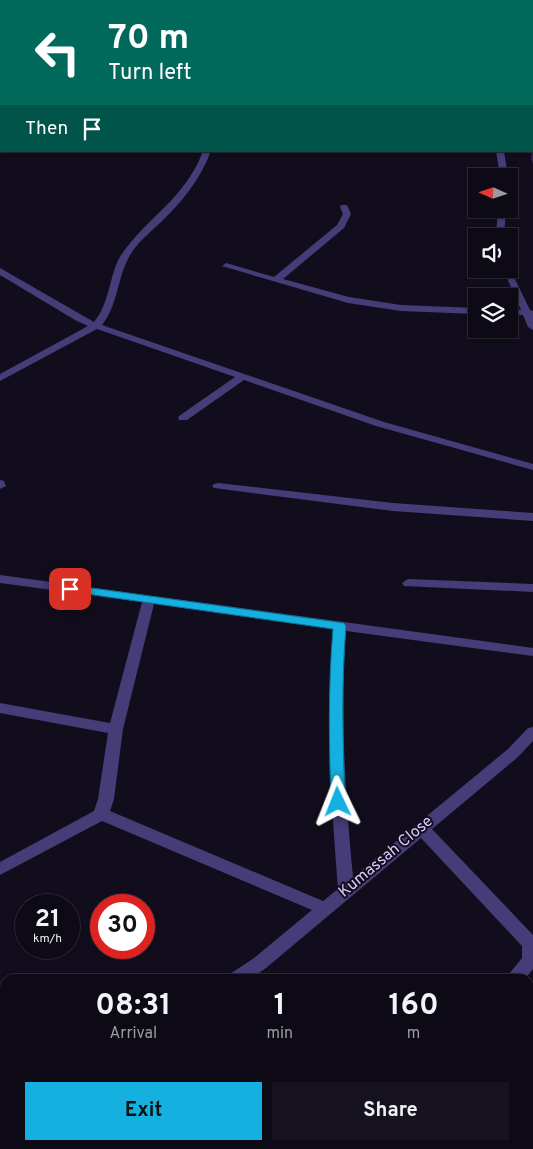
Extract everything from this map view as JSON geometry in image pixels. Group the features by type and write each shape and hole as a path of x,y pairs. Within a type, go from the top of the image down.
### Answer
{"street":[{"path":"0,378 96,326 105,314 116,273 124,257 188,188 200,169 207,152"},
{"path":"500,152 503,168"},
{"path":"276,280 341,226 347,214 344,207"},
{"path":"226,266 348,300 401,308 468,311"},
{"path":"0,271 78,318 96,326 380,424 533,467"},
{"path":"511,278 529,313 533,327"},
{"path":"184,418 242,377"},
{"path":"218,486 393,506 533,517"},
{"path":"0,578 533,652"},
{"path":"408,583 533,588"},
{"path":"0,868 86,824 101,814 106,799 116,729 149,600"},
{"path":"340,626 336,664 335,721 338,802 346,890"},
{"path":"0,708 116,729"},
{"name":"Kumassah Close","path":"244,974 260,963 513,753 533,732"},
{"path":"101,814 324,909"},
{"path":"421,828 531,944 530,960 518,974"}],"route":[{"path":"70,589 340,626 336,664 335,721 338,802"}]}
